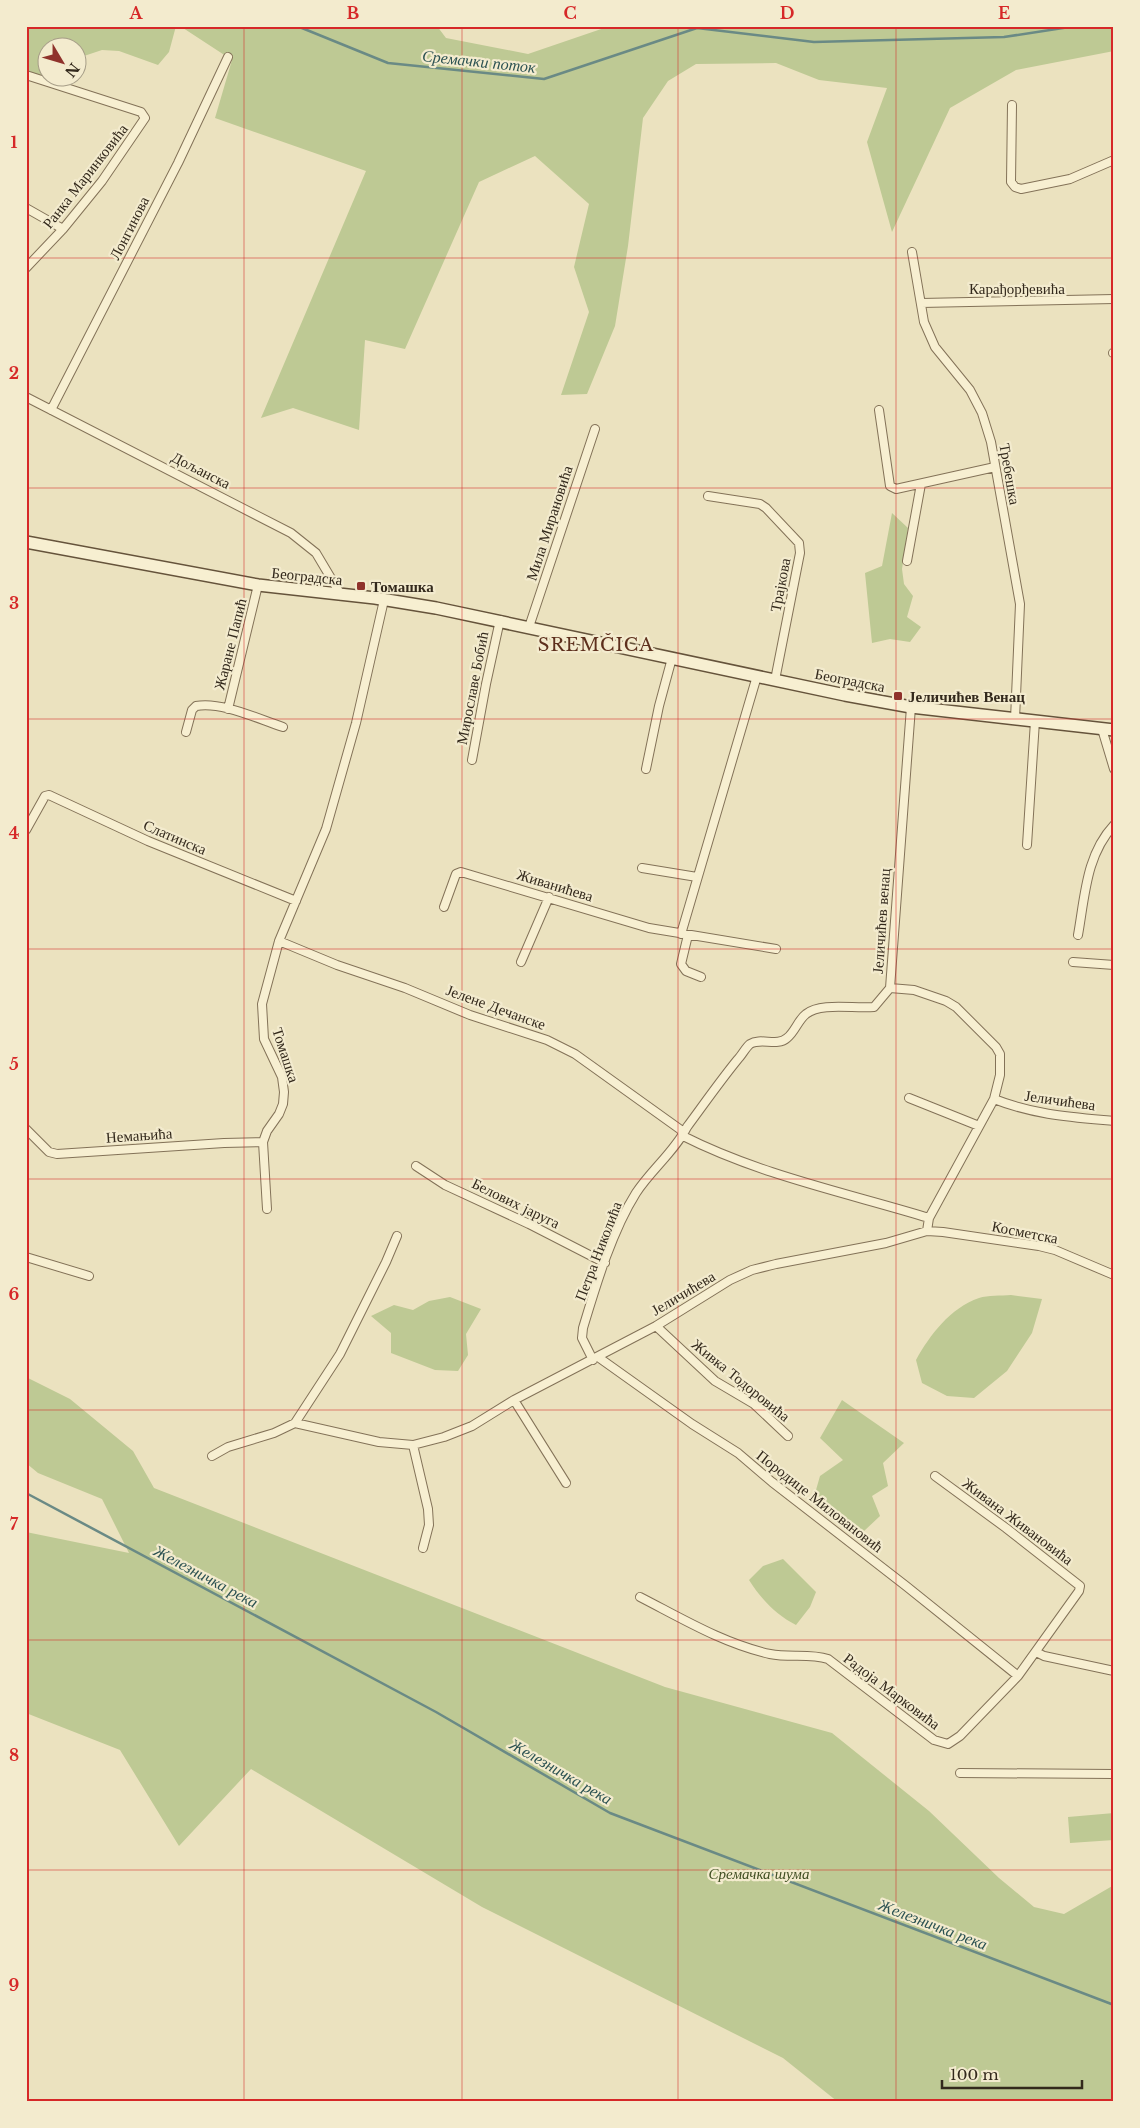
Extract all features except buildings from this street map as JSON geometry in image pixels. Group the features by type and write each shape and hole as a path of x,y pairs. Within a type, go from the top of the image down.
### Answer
{"main road":[{"name":"Београдска","path":"26,542 258,585 384,600 500,620 775,680 911,707 1108,730"}],"street":[{"name":"Лонгинова","path":"51,410 178,162 228,57"},
{"name":"Ранка Маринковића","path":"26,74 141,112 145,118 102,181 26,268"},
{"path":"1012,105 1011,182 1015,187 1021,189 1070,179 1114,160"},
{"path":"26,208 62,229"},
{"name":"Требешка","path":"912,252 924,322 935,347 970,390 982,413 991,442 1020,604 1015,719"},
{"name":"Карађорђевића","path":"921,304 1114,299"},
{"name":"Дољанска","path":"26,397 291,533 316,553 340,595"},
{"path":"879,410 890,486 896,489 995,467"},
{"name":"Мила Мирановића","path":"529,627 595,428"},
{"path":"907,561 921,484"},
{"name":"Трајкова","path":"708,496 760,504 799,543 800,553 775,680"},
{"name":"Жаране Папић","path":"228,709 258,585"},
{"name":"Томашка","path":"263,1142 267,1131 279,1114 283,1104 284,1092 282,1077 264,1039 262,1004 266,985 279,940 326,829 356,722 384,600"},
{"name":"Мирославе Бобић","path":"472,760 500,620"},
{"path":"646,769 659,706 672,658"},
{"path":"700,977 682,969 685,934 697,877 757,676"},
{"name":"Жаране Папић","path":"186,732 192,710 196,706 202,705 228,709 283,727"},
{"name":"Јеличићев венац","path":"682,1136 687,1126 750,1044 779,1042 787,1038 804,1016 813,1010 830,1007 857,1009 874,1007 890,988 911,707"},
{"path":"1027,845 1034,721"},
{"path":"1108,730 1114,769"},
{"name":"Слатинска","path":"26,830 45,796 49,795 148,841 296,901"},
{"path":"1078,934 1090,868 1098,845 1114,825"},
{"path":"642,868 697,877"},
{"name":"Живанићева","path":"444,907 456,874 461,872 649,928 776,949"},
{"path":"521,962 549,897"},
{"name":"Јелене Дечанске","path":"279,940 336,966 406,988 470,1014 547,1040 575,1054 613,1080 681,1130 682,1136"},
{"path":"1073,962 1114,965"},
{"path":"890,988 914,990 946,1001 956,1008 996,1047 1001,1064 994,1098 929,1218 927,1231"},
{"path":"909,1098 979,1126"},
{"name":"Јеличићева","path":"994,1098 1019,1109 1038,1113 1114,1121"},
{"name":"Немањића","path":"26,1129 50,1152 57,1154 263,1142"},
{"path":"682,1136 755,1167 929,1218"},
{"name":"Петра Николића","path":"595,1359 582,1338 583,1328 605,1263 628,1208 637,1192 652,1170 682,1136"},
{"path":"263,1142 267,1209"},
{"name":"Белових јаруга","path":"416,1166 445,1185 529,1224 605,1263"},
{"name":"Јеличићева","path":"295,1423 379,1442 413,1445 444,1437 472,1426 514,1400 656,1326 730,1280 752,1270 886,1243 927,1231"},
{"name":"Косметска","path":"927,1231 1039,1246 1055,1250 1114,1275"},
{"path":"212,1456 228,1447 295,1423 340,1354 398,1236"},
{"path":"26,1257 90,1276"},
{"name":"Живка Тодоровића","path":"656,1326 715,1381 754,1404 788,1436"},
{"name":"Породице Миловановић","path":"595,1359 738,1453 772,1482 1018,1676"},
{"path":"514,1400 566,1483"},
{"path":"413,1445 428,1509 429,1526 423,1548"},
{"name":"Живана Живановића","path":"934,1476 1076,1581 1080,1586 1036,1652"},
{"name":"Радоја Марковића","path":"640,1597 741,1646 772,1655 828,1659 934,1740 948,1744 960,1736 1018,1676"},
{"path":"1018,1676 1036,1652 1044,1656 1114,1671"},
{"path":"960,1774 1114,1774"}],"green space":[{"path":"26,26 176,26 169,52 158,65 119,51 102,50 88,55 88,38 38,38 38,74 26,72"},
{"path":"180,26 437,26 446,38 528,54 610,26 791,26 805,29 813,26 1114,26 1114,51 1016,70 950,108 892,232 867,142 887,88 819,80 776,63 696,64 668,81 643,118 628,246 615,326 587,394 561,395 589,312 574,267 589,204 535,156 479,182 405,349 365,340 359,430 293,408 261,418 366,171 215,118 232,60"},
{"path":"892,513 908,528 902,569 904,584 913,596 907,617 921,627 910,642 890,639 872,643 865,573 882,566"},
{"path":"1011,1295 1042,1299 1032,1333 1007,1371 974,1398 947,1396 922,1383 916,1360 934,1332 950,1315 979,1298"},
{"path":"450,1297 481,1309 466,1334 468,1355 458,1371 435,1370 391,1353 391,1333 371,1316 394,1305 413,1310 429,1301"},
{"name":"Сремачка шума","path":"26,1377 70,1399 133,1451 154,1488 665,1687 832,1733 929,1811 999,1878 1034,1907 1064,1914 1114,1885 1114,2102 838,2102 783,2058 482,1907 251,1769 179,1846 120,1750 26,1713 26,1532 129,1553 102,1499 38,1473 26,1463"},
{"path":"842,1400 904,1443 883,1463 888,1486 872,1496 880,1516 863,1532 842,1527 814,1497 820,1476 843,1460 820,1438"},
{"path":"783,1559 816,1592 810,1607 796,1625 769,1606 749,1580 763,1566"},
{"path":"1114,1813 1114,1840 1070,1843 1068,1817"}],"waterway":[{"name":"Сремачки поток","path":"297,26 388,63 544,79 697,28 814,42 1004,37 1076,26"},
{"name":"Железничка река","path":"26,1493 436,1712 610,1813 1114,2005"}],"place":[{"name":"Томашка","path":"361,586"},
{"name":"Јеличићев Венац","path":"898,696"}],"district":[{"name":"SREMČICA","path":"596,645"}]}
